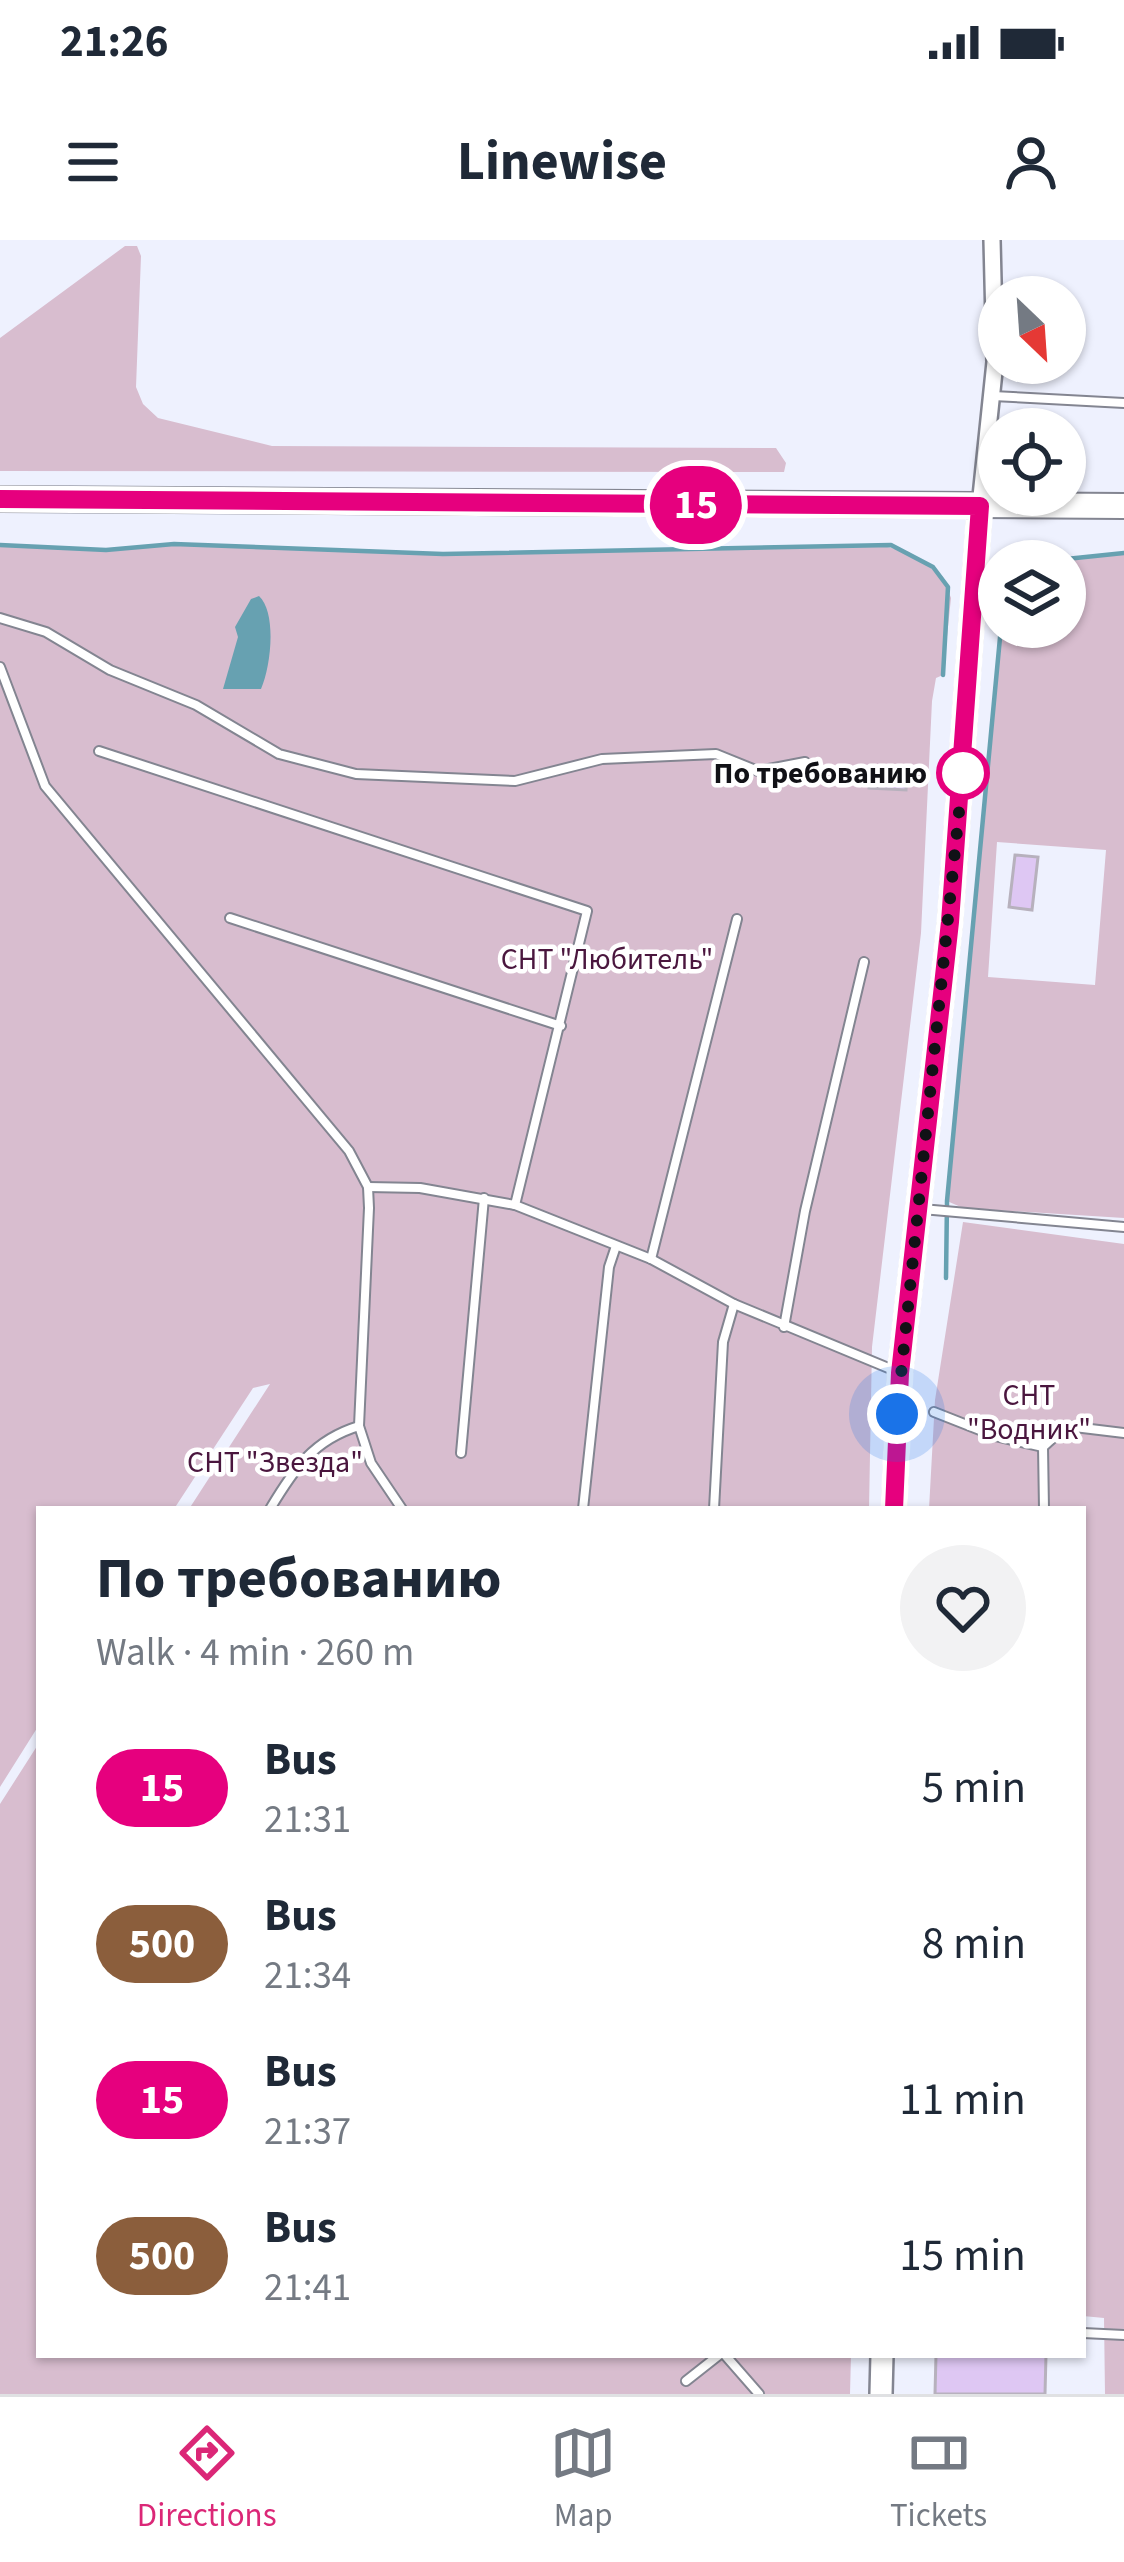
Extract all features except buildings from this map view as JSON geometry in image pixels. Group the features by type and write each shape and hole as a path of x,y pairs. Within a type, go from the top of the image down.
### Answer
{"main road":[{"path":"0,499 978,506"},
{"path":"1086,506 1124,506"},
{"path":"894,1506 900,1373 950,922 979,516"},
{"path":"881,2394 882,2358"}],"street":[{"path":"991,408 992,240"}],"lane":[{"path":"992,396 1124,403"},
{"path":"0,618 59,639 110,670 196,705 279,754 356,774 515,781 602,759 716,754 758,771 805,762"},
{"path":"0,667 45,786 349,1151 368,1187 359,1426 371,1462 400,1506"},
{"path":"99,751 587,911 515,1204"},
{"path":"230,917 561,1026"},
{"path":"651,1259 736,919"},
{"path":"784,1327 801,1230 864,962"},
{"path":"368,1187 420,1187 515,1204 651,1259 784,1327 900,1373"},
{"path":"461,1453 484,1198"},
{"path":"918,1208 1124,1227"},
{"path":"583,1506 609,1267 616,1246"},
{"path":"714,1506 723,1342 734,1304"},
{"path":"934,1412 995,1436 1043,1447"},
{"path":"272,1506 309,1452 331,1434 359,1426"},
{"path":"1044,1506 1043,1447 1066,1426 1124,1432"},
{"path":"1086,2332 1124,2335"},
{"path":"686,2381 718,2358"},
{"path":"725,2358 759,2394"}],"green space":[{"path":"125,246 137,246 141,256 136,387 143,404 158,418 272,446 776,448 786,463 784,472 0,471 0,338"},
{"name":"СНТ \"Любитель\"","path":"174,544 443,554 874,544 909,552 943,577 951,598 943,675 936,678 932,701 921,933 872,1347 869,1506 191,1506 270,1384 253,1388 176,1506 36,1506 36,1730 0,1787 0,545 106,550"},
{"path":"1124,553 1124,1218 963,1208 947,1201 999,648 1086,648 1086,557","holes":["997,842 1106,850 1095,985 988,977"]},
{"name":"СНТ \"Водник\"","path":"963,1222 1124,1244 1124,2394 1105,2394 1104,2318 1086,2316 1086,1506 929,1506 935,1400"},
{"path":"36,1748 36,2358 851,2358 850,2394 0,2394 0,1804"}],"water":[{"path":"259,596 268,614 270,640 261,689 223,689 238,637 235,627 251,599"}],"waterway":[{"path":"0,545 106,550 174,544 443,554 891,545 933,567 948,587 943,675"},
{"path":"1086,557 1124,553"},
{"path":"946,1278 947,1201 999,648"}],"bus line":[{"name":"15","path":"0,499 980,506 950,922 900,1373 894,1506"}],"place":[{"name":"По требованию","path":"963,773"}],"route":[{"path":"897,1414 963,773"}],"park label":[{"name":"СНТ \"Звезда\"","path":"275,1462"}]}
